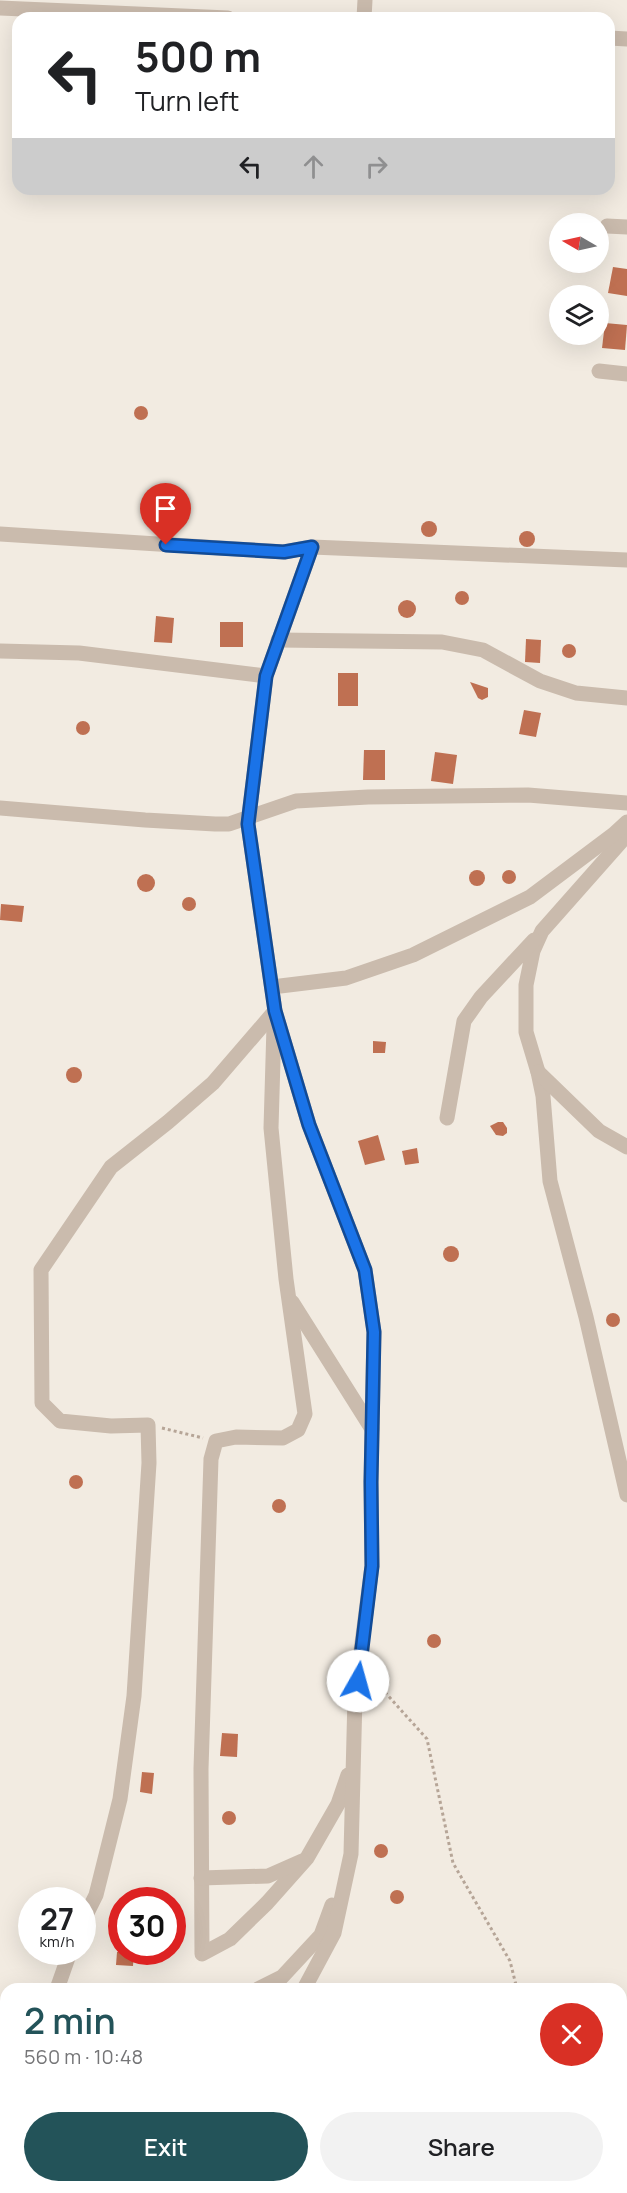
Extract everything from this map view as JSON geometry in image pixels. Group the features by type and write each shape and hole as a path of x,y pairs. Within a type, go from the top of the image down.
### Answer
{"street":[{"path":"0,8 91,12"},
{"path":"609,226 627,227"},
{"path":"599,371 627,374"},
{"path":"0,534 284,552 312,547 627,560"},
{"path":"312,547 266,676 248,817 275,1011 271,1128 288,1296 305,1414 298,1430 283,1438 236,1437 216,1441 211,1460 202,1679 202,1954 230,1939 267,1903 307,1858 338,1804 354,1756"},
{"path":"278,640 442,642 483,650 540,681 576,693 627,698"},
{"path":"0,651 79,653 266,676"},
{"path":"0,808 145,820 229,824 296,801 368,797 528,795 627,803"},
{"path":"272,987 346,978 413,955 530,897 627,822"},
{"path":"447,1118 464,1021 481,997 627,835"},
{"path":"542,932 532,951 526,985 526,1032 543,1096 550,1181 586,1317 627,1495"},
{"path":"96,1895 122,1788 134,1696 149,1463 148,1425 111,1426 60,1421 42,1403 42,1270 111,1167 213,1083 275,1011"},
{"path":"275,1011 309,1125 365,1270 374,1332 372,1566 356,1697 351,1854 334,1933 307,1983"},
{"path":"538,1072 599,1131 627,1148"},
{"path":"288,1296 372,1429"},
{"path":"270,1983 282,1977 321,1935 351,1854"},
{"path":"201,1878 268,1876 307,1858"},
{"path":"59,1983 65,1965"}],"path":[{"path":"148,1425 216,1441"},
{"path":"360,1665 427,1739 453,1863 510,1961 516,1983"}],"building":[{"path":"613,267 627,269 627,296 609,293"},
{"path":"609,323 627,325 625,350 602,348 602,345 609,345"},
{"path":"138,406 144,406 148,413 144,420 138,420 134,416 134,410"},
{"path":"429,521 435,523 437,529 435,535 429,537 423,535 421,529 423,523"},
{"path":"527,531 533,533 535,539 533,545 527,547 521,545 519,539 521,533"},
{"path":"459,591 465,591 469,598 465,605 459,605 455,601 455,595"},
{"path":"403,600 411,600 416,605 414,616 403,618 398,613 398,605"},
{"path":"156,616 174,618 172,643 154,642"},
{"path":"220,622 243,622 243,647 220,647"},
{"path":"526,639 541,640 540,663 525,662"},
{"path":"566,644 572,644 576,651 572,658 566,658 562,654 562,648"},
{"path":"338,673 358,673 358,706 338,706"},
{"path":"470,682 488,688 488,697 482,700 478,698"},
{"path":"524,710 541,713 536,737 519,734"},
{"path":"83,721 88,723 90,728 88,733 83,735 78,733 76,728 78,723"},
{"path":"364,750 385,750 385,780 363,780"},
{"path":"435,752 457,755 453,784 431,781"},
{"path":"477,870 483,872 485,878 483,884 477,886 471,884 469,878 471,872"},
{"path":"506,870 512,870 516,877 512,884 506,884 502,880 502,874"},
{"path":"142,874 150,874 155,879 153,890 142,892 137,887 137,879"},
{"path":"186,897 192,897 196,904 192,911 186,911 182,907 182,901"},
{"path":"1,904 24,906 22,922 0,920"},
{"path":"373,1041 386,1042 385,1053 373,1053"},
{"path":"74,1067 82,1075 74,1083 66,1075"},
{"path":"503,1122 507,1128 507,1133 503,1136 496,1135 490,1126"},
{"path":"378,1135 385,1160 365,1165 358,1141"},
{"path":"417,1148 419,1163 405,1165 402,1151"},
{"path":"448,1246 454,1246 459,1254 457,1260 448,1262 443,1257 443,1251"},
{"path":"610,1313 616,1313 620,1320 616,1327 610,1327 606,1323 606,1317"},
{"path":"76,1475 81,1477 83,1482 81,1487 76,1489 71,1487 69,1482 71,1477"},
{"path":"279,1499 284,1501 286,1506 284,1511 279,1513 274,1511 272,1506 274,1501"},
{"path":"434,1634 439,1636 441,1641 439,1646 434,1648 429,1646 427,1641 429,1636"},
{"path":"222,1733 238,1734 237,1757 220,1756"},
{"path":"142,1772 154,1773 152,1794 140,1792"},
{"path":"229,1811 234,1813 236,1818 234,1823 229,1825 224,1823 222,1818 224,1813"},
{"path":"381,1844 386,1846 388,1851 386,1856 381,1858 376,1856 374,1851 376,1846"},
{"path":"397,1890 402,1892 404,1897 402,1902 397,1904 392,1902 390,1897 392,1892"}],"route":[{"path":"166,545 284,552 312,547 266,676 248,824 275,1011 309,1125 365,1270 374,1332 372,1566 358,1681"}]}
